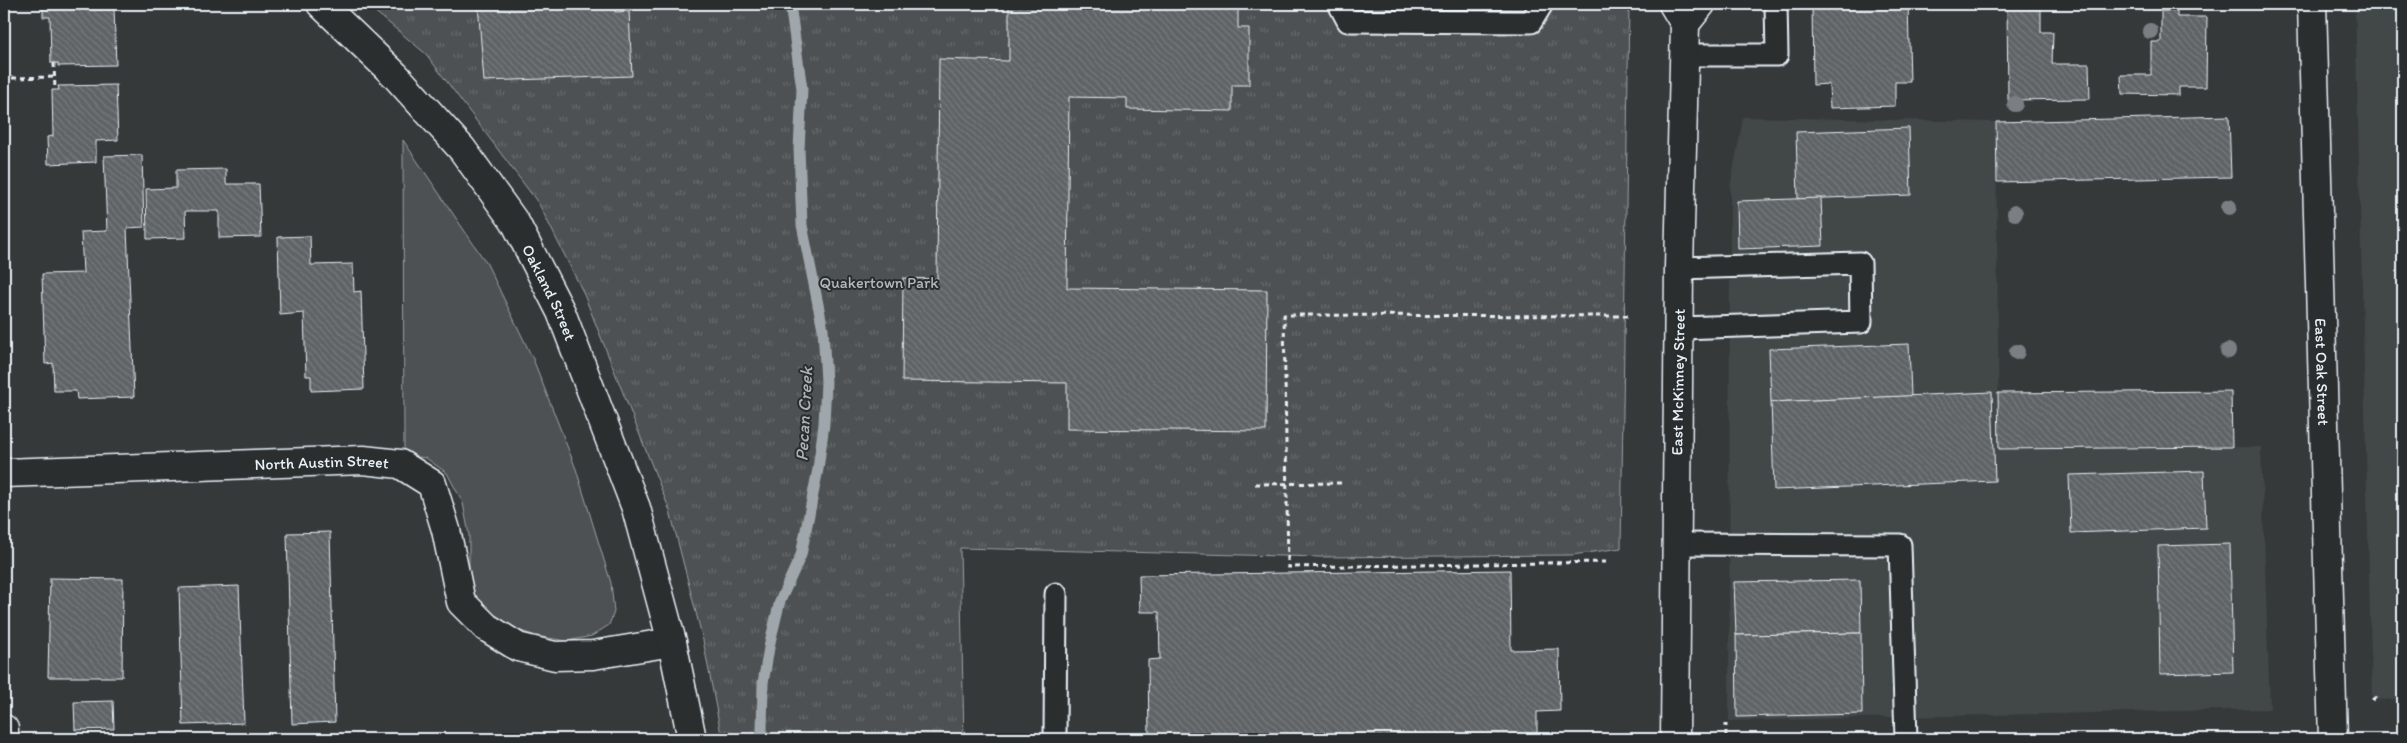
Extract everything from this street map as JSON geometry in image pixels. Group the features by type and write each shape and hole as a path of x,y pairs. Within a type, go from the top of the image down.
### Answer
{"street":[{"name":"Oakland Street","path":"321,4 396,75 462,149 516,224 561,312 636,508 672,642 692,739"},
{"name":"East Oak Street","path":"2312,4 2333,739"},
{"name":"East McKinney Street","path":"1675,739 1680,328 1679,268 1686,11"},
{"name":"North Austin Street","path":"4,473 363,460 400,464 432,484 446,530 461,602 486,627 518,647 555,656 593,655 672,642"},
{"path":"4,729 4,739"}],"lane":[{"path":"1339,4 1348,21 1521,22 1531,22 1542,4"},
{"path":"1684,55 1777,55 1776,4"},
{"path":"1679,268 1860,264 1861,322 1680,328"},
{"path":"1678,544 1900,545 1906,739"},
{"path":"1055,739 1056,594"}],"path":[{"path":"54,63 55,90"},
{"path":"12,78 54,77"},
{"path":"1606,562 1288,567 1284,315 1630,316"},
{"path":"1255,484 1343,483"},
{"path":"2372,700 2379,695"},
{"path":"1726,724 1726,736"}],"shaded area":[{"path":"2355,4 2403,4 2403,699 2372,700"},
{"path":"1743,117 1996,122 1999,449 2261,447 2270,709 1729,721 1730,188"}],"green space":[{"name":"Quakertown Park","path":"366,4 1629,4 1621,548 1572,555 1321,557 960,548 964,739 722,739 703,640 670,511 583,292 539,204 426,54"},
{"path":"403,140 487,264 533,359 576,469 611,583 614,612 609,625 592,636 567,641 536,636 506,626 486,611 472,593 469,571 469,535 463,503 447,473 426,458 404,455"}],"building":[{"path":"43,4 92,4 92,10 114,9 116,65 58,66 58,63 51,63 50,17 43,17"},
{"path":"478,4 614,4 615,12 629,11 632,76 484,81"},
{"path":"1009,4 1238,4 1238,28 1249,28 1249,85 1232,85 1232,111 1127,109 1127,98 1069,97 1067,288 1267,290 1266,431 1067,429 1067,383 902,381 903,278 937,279 939,59 1009,61"},
{"path":"1812,4 1908,4 1910,82 1895,82 1895,106 1830,108 1829,84 1813,85"},
{"path":"2007,4 2041,4 2041,32 2053,32 2052,64 2089,64 2090,99 2008,100"},
{"path":"2161,11 2177,11 2177,17 2207,17 2206,87 2179,87 2179,95 2122,94 2121,75 2151,75 2151,42 2161,42"},
{"path":"116,85 118,140 96,141 96,162 48,164 47,137 53,136 52,90 59,90 58,86"},
{"path":"2229,116 2231,177 1997,182 1996,122"},
{"path":"1909,128 1911,195 1798,199 1796,132"},
{"path":"142,155 144,227 127,228 134,397 77,399 76,391 54,391 53,363 45,364 42,274 83,273 81,232 107,231 104,156"},
{"path":"226,169 226,184 259,184 261,237 219,238 219,211 185,211 186,238 147,239 146,189 176,188 176,170"},
{"path":"1821,198 1823,246 1738,249 1737,201"},
{"path":"310,236 311,265 353,264 354,292 361,291 364,389 311,391 311,376 306,376 304,313 280,315 278,237"},
{"path":"1909,344 1911,396 1771,402 1769,349"},
{"path":"2231,391 2232,447 1999,449 1998,393"},
{"path":"1992,392 1995,481 1774,490 1771,402"},
{"path":"2204,471 2206,528 2071,533 2069,475"},
{"path":"330,532 335,722 292,724 287,533"},
{"path":"2230,544 2233,672 2160,674 2158,546"},
{"path":"1510,570 1511,650 1559,649 1560,711 1537,712 1537,739 1149,739 1148,660 1160,659 1159,612 1140,612 1139,575"},
{"path":"50,578 123,579 122,677 48,677"},
{"path":"1860,580 1861,633 1736,635 1734,582"},
{"path":"239,586 244,723 183,725 179,588"},
{"path":"1861,633 1862,714 1737,717 1736,635"},
{"path":"113,701 114,729 75,730 74,702"}],"waterway":[{"name":"Pecan Creek","path":"762,731 763,683 770,642 780,601 801,555 818,469 824,424 826,382 823,329 802,225 799,149 802,89 790,4"}]}
